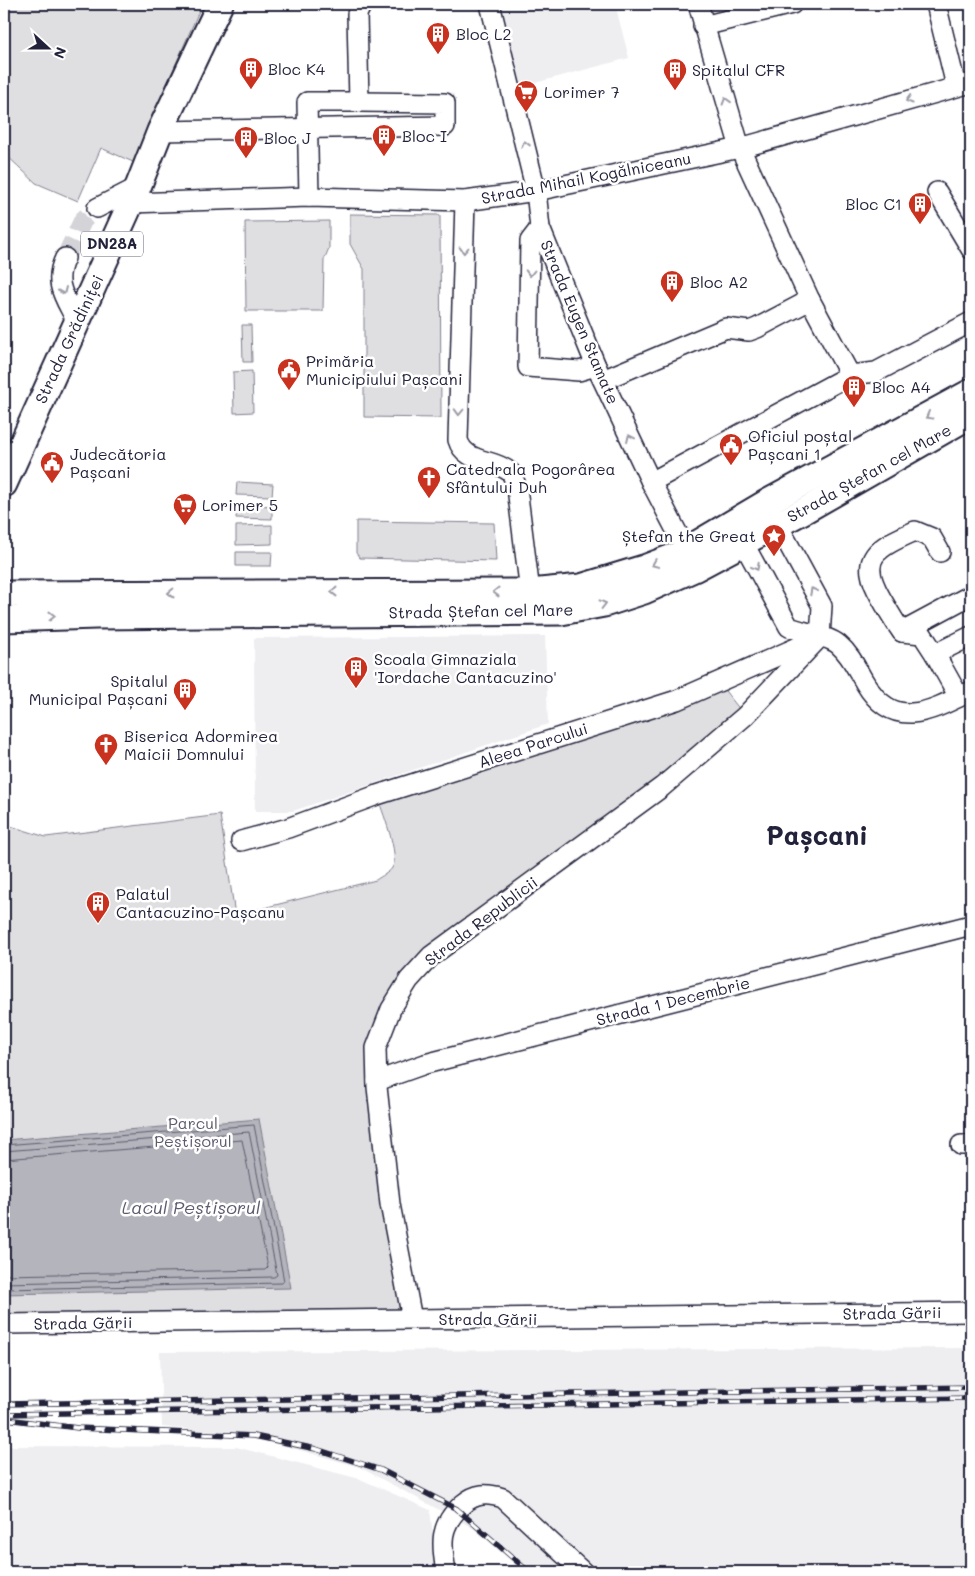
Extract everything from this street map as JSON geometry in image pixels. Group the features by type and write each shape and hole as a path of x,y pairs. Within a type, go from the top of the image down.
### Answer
{"main road":[{"name":"Strada Grădiniței","path":"4,484 134,195 160,131 220,4"},
{"name":"Strada Ștefan cel Mare","path":"4,594 403,602 561,612 604,604 644,591 691,559 772,514 971,392"},
{"name":"Strada Ștefan cel Mare","path":"772,514 971,415"},
{"name":"Strada Ștefan cel Mare","path":"4,619 35,616 403,602 530,592 581,587 644,568 691,559"}],"street":[{"path":"359,102 357,14 362,4"},
{"name":"Strada Eugen Stamate","path":"490,4 536,191 540,228 600,373 651,482 691,559"},
{"path":"698,4 740,148 810,300 850,375"},
{"path":"703,26 792,4"},
{"path":"936,4 964,85"},
{"name":"Strada Mihail Kogălniceanu","path":"134,195 465,201 536,191 740,148 964,85"},
{"path":"160,131 306,128 445,126 446,103 307,102 306,128 309,197"},
{"path":"936,192 971,250"},
{"path":"97,208 134,195"},
{"path":"465,201 458,440 460,447 470,456 500,466 512,474 517,488 530,592"},
{"path":"540,228 530,241 528,367 600,373 726,328 748,330 757,328 810,300"},
{"path":"64,258 58,274 59,283 77,322"},
{"path":"651,482 850,375 876,372 971,322"},
{"path":"772,514 822,606 820,638"},
{"path":"902,632 871,581 869,571 871,560 878,551 915,531 932,538 940,552"},
{"path":"738,533 789,627 820,638 830,639 839,644 849,654 872,694 895,712 917,714 965,694 922,634 902,632"},
{"path":"902,632 971,594"},
{"path":"936,654 971,636"},
{"name":"Aleea Parcului","path":"242,841 288,828 377,795 677,700 820,638"},
{"name":"Strada Republicii","path":"412,1319 390,1204 376,1081 376,1048 392,1009 409,980 431,956 662,787 745,716 820,638"},
{"name":"Strada 1 Decembrie","path":"376,1081 425,1064 971,925"},
{"name":"Strada Gării","path":"4,1324 971,1312"},
{"path":"446,1572 442,1547 446,1524 451,1514 472,1496 488,1493 503,1498 583,1572"}],"shaded area":[{"path":"494,4 615,4 629,58 516,88"},
{"path":"545,636 548,724 293,811 255,811 254,638"},
{"path":"971,1348 971,1572 524,1572 473,1528 359,1467 243,1434 162,1427 160,1352"},
{"path":"4,1446 236,1447 360,1479 430,1510 437,1572 4,1572"}],"green space":[{"path":"4,4 202,4 133,162 101,148 78,201 36,183 4,153"},
{"path":"350,214 440,215 441,418 364,417 364,269 350,244"},
{"path":"329,221 329,248 324,260 323,311 246,311 245,222"},
{"path":"242,325 251,325 252,362 243,362"},
{"path":"252,371 253,412 234,413 233,372"},
{"path":"237,482 273,484 272,496 236,495"},
{"path":"237,504 272,506 272,519 236,518"},
{"path":"356,521 494,523 496,561 360,558 356,553"},
{"path":"272,525 272,544 236,545 236,526"},
{"path":"236,552 272,552 271,566 236,566"},
{"name":"Parcul Peștișorul","path":"718,682 745,716 431,956 376,1048 412,1319 4,1324 4,824 46,837 220,815 235,915 376,880 389,871 394,862 394,854 377,795"}],"water":[{"name":"Lacul Peștișorul","path":"259,1119 291,1288 4,1294 4,1140"}],"tunnel":[{"path":"65,258 83,220 97,208"}],"railway":[{"path":"4,1404 971,1387"},
{"path":"4,1414 971,1398"},
{"path":"6,1419 78,1428 254,1436 316,1449 381,1470 457,1509 529,1572"}],"place":[{"name":"Bloc L2","path":"438,55"},
{"name":"Bloc K4","path":"251,90"},
{"name":"Spitalul CFR","path":"675,91"},
{"name":"Lorimer 7","path":"526,113"},
{"name":"Bloc I","path":"384,157"},
{"name":"Bloc J","path":"246,159"},
{"name":"Bloc C1","path":"920,225"},
{"name":"Bloc A2","path":"672,303"},
{"name":"Primăria Municipiului Pașcani","path":"289,391"},
{"name":"Bloc A4","path":"854,408"},
{"name":"Oficiul poștal Pașcani 1","path":"731,466"},
{"name":"Judecătoria Pașcani","path":"52,484"},
{"name":"Catedrala Pogorârea Sfântului Duh","path":"429,499"},
{"name":"Lorimer 5","path":"185,526"},
{"name":"Ștefan the Great","path":"774,557"},
{"name":"Scoala Gimnaziala 'Iordache Cantacuzino'","path":"356,689"},
{"name":"Spitalul Municipal Pașcani","path":"185,711"},
{"name":"Biserica Adormirea Maicii Domnului","path":"106,766"},
{"name":"Palatul Cantacuzino-Pașcanu","path":"98,924"}],"district":[{"name":"Pașcani","path":"817,836"}]}
